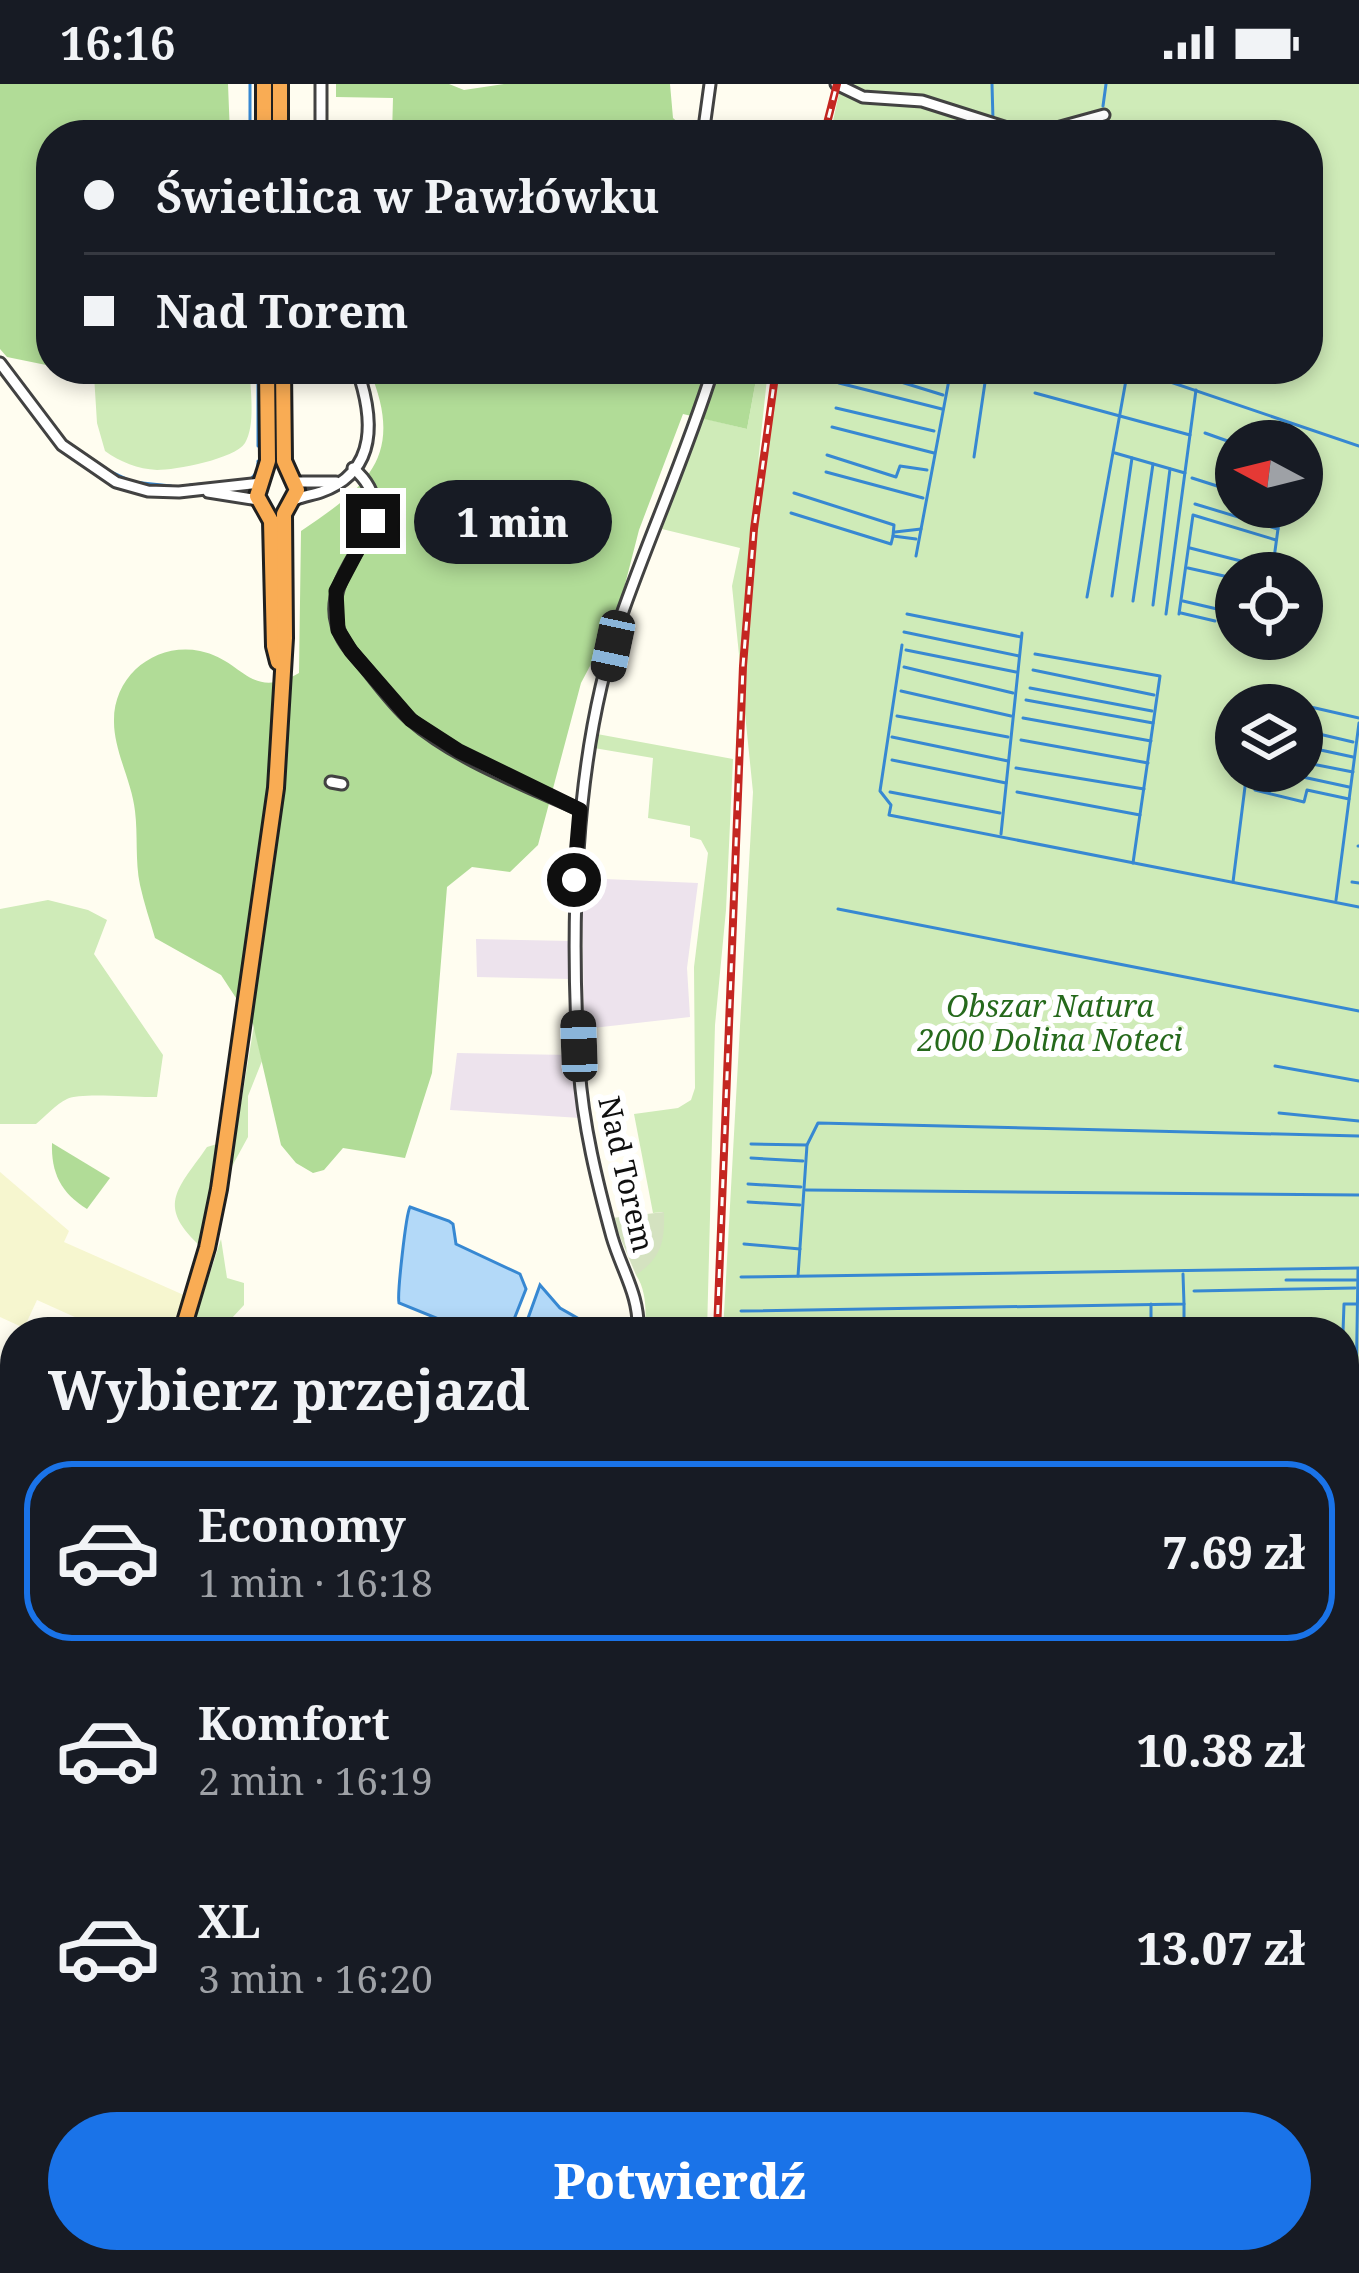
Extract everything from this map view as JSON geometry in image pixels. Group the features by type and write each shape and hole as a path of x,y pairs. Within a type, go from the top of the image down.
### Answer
{"highway":[{"path":"263,84 264,120"},
{"path":"280,84 280,120"},
{"path":"266,384 262,506 271,521 274,646 280,672"},
{"path":"186,1317 219,1189 272,821 292,476 284,461 283,384"},
{"path":"263,479 292,476"},
{"path":"262,506 290,503"}],"street":[{"path":"321,84 322,120"},
{"path":"705,120 710,84"},
{"path":"836,84 863,98 922,101 982,120"},
{"path":"1086,120 1104,115"},
{"path":"0,363 50,432 89,466 129,487 203,491 262,506"},
{"path":"290,503 336,482 353,468 368,443 370,427 360,384"},
{"name":"Nad Torem","path":"638,1317 638,1304 614,1243 591,1154 579,1070 574,880 580,810 616,632 707,384"},
{"path":"353,468 372,489 375,510 336,591 335,618 344,642 411,720 459,751 580,810"},
{"path":"292,476 336,482"},
{"path":"203,491 263,479"}],"shaded area":[{"path":"582,878 698,883 687,968 690,1017 584,1029"},
{"path":"476,939 571,941 571,979 477,977"},
{"path":"457,1053 573,1055 576,1069 570,1075 578,1085 581,1118 450,1110"}],"green space":[{"path":"0,84 228,84 229,120 36,120 36,363 7,357 0,349"},
{"path":"336,84 449,84 464,90 504,84 670,84 675,120 392,120 393,98 336,97"},
{"name":"Obszar Natura 2000 Dolina Noteci","path":"841,84 1359,84 1359,1317 724,1317 753,792 732,586 740,548 662,529 702,418 747,429 755,384 766,384 758,463 776,384 1323,384 1323,120 833,120"},
{"path":"95,384 251,384 245,443 230,454 204,462 157,470 130,464 105,451"},
{"path":"374,384 755,384 747,429 683,414 639,530 611,639 599,649 581,683 538,845 510,872 472,867 447,887 432,1073 405,1158 343,1148 324,1170 313,1173 296,1163 281,1145 253,1024 221,975 155,938 140,885 135,811 114,722 129,677 153,657 168,652 200,651 269,683 299,673 301,531 346,498 374,465 383,424"},
{"path":"597,734 733,759 715,1025 707,1317 645,1317 644,1295 636,1275 663,1212 653,1213 634,1114 678,1108 691,1100 695,1088 694,967 708,853 701,840 690,837 690,826 648,818 653,758 594,748"},
{"path":"48,900 107,920 94,954 163,1055 157,1097 74,1097 36,1124 0,1124 0,909"},
{"path":"254,1025 262,1061 248,1096 248,1137 230,1170"},
{"path":"52,1143 110,1178 87,1209 59,1181"},
{"path":"217,1144 198,1244 178,1218 176,1196 207,1147"},
{"path":"0,1172 69,1231 64,1242 186,1296 178,1317 75,1317 37,1300 29,1317 0,1317"},
{"path":"664,1212 660,1248 636,1275 612,1218"},
{"path":"221,1239 227,1278 244,1283 244,1305 233,1317 196,1317"}],"water":[{"path":"410,1207 449,1221 456,1244 520,1274 526,1289 515,1317 434,1317 399,1303"},
{"path":"540,1285 560,1308 576,1317 528,1317"}],"waterway":[{"path":"250,84 250,120"},
{"path":"992,84 993,120"},
{"path":"1103,106 1106,84"},
{"path":"258,384 258,446"},
{"path":"843,384 942,409"},
{"path":"907,384 943,395"},
{"path":"916,556 948,384"},
{"path":"974,457 985,384"},
{"path":"1087,597 1125,384"},
{"path":"1176,384 1359,446"},
{"path":"1166,614 1196,390"},
{"path":"1035,393 1190,435"},
{"path":"836,408 934,431"},
{"path":"832,427 934,453"},
{"path":"1205,433 1215,437"},
{"path":"1115,453 1185,473"},
{"path":"827,455 896,477 900,466 927,470"},
{"path":"1112,596 1132,458"},
{"path":"190,485 250,480 258,471 258,461"},
{"path":"1133,601 1153,464"},
{"path":"103,468 133,482 171,486"},
{"path":"1153,605 1170,469"},
{"path":"826,472 923,498"},
{"path":"1192,478 1215,485"},
{"path":"794,493 894,525 893,536"},
{"path":"1195,504 1278,529"},
{"path":"791,513 891,544 893,536 916,539"},
{"path":"1179,614 1193,515 1276,540"},
{"path":"1275,552 1278,528"},
{"path":"895,532 921,529"},
{"path":"1190,548 1215,554"},
{"path":"1188,568 1215,574"},
{"path":"1183,601 1215,609"},
{"path":"1181,613 1215,621"},
{"path":"907,614 1021,637"},
{"path":"904,632 1019,656"},
{"path":"1001,834 1022,633"},
{"path":"902,645 880,791 891,805 889,815 1359,907"},
{"path":"906,650 1016,672"},
{"path":"1035,654 1160,676 1133,863"},
{"path":"904,667 1013,693"},
{"path":"1033,670 1154,695"},
{"path":"1030,688 1152,711"},
{"path":"901,691 1011,716"},
{"path":"1026,700 1153,723"},
{"path":"1323,710 1359,718"},
{"path":"897,716 1008,737"},
{"path":"1023,718 1151,741"},
{"path":"1336,900 1359,723"},
{"path":"1323,735 1353,742"},
{"path":"892,737 1008,761"},
{"path":"1021,740 1148,763"},
{"path":"1323,751 1353,757"},
{"path":"892,760 1006,783"},
{"path":"1323,766 1353,772"},
{"path":"1016,768 1144,789"},
{"path":"1323,781 1349,787"},
{"path":"890,792 1000,813"},
{"path":"1017,792 1140,815"},
{"path":"1233,882 1244,792"},
{"path":"1263,792 1304,802 1306,792"},
{"path":"1316,792 1349,799"},
{"path":"1352,882 1359,883"},
{"path":"838,909 1359,1011"},
{"path":"1275,1066 1359,1081"},
{"path":"1279,1113 1359,1121"},
{"path":"798,1276 807,1145 818,1123 1359,1136"},
{"path":"751,1144 807,1145"},
{"path":"751,1158 803,1161"},
{"path":"748,1184 801,1187"},
{"path":"806,1190 1359,1195"},
{"path":"748,1202 800,1205"},
{"path":"744,1244 800,1249"},
{"path":"741,1277 1359,1268"},
{"path":"1357,1317 1358,1269"},
{"path":"741,1311 1184,1304 1183,1274"},
{"path":"1286,1280 1356,1280"},
{"path":"1194,1291 1355,1288"},
{"path":"1151,1304 1151,1317"},
{"path":"1184,1304 1184,1317"},
{"path":"1344,1317 1344,1304 1356,1304"}],"railway":[{"path":"828,120 837,84"},
{"path":"718,1317 743,666 754,529 774,384"}],"route":[{"path":"373,521 336,591 335,618 344,642 411,720 459,751 580,810 574,880"}]}
